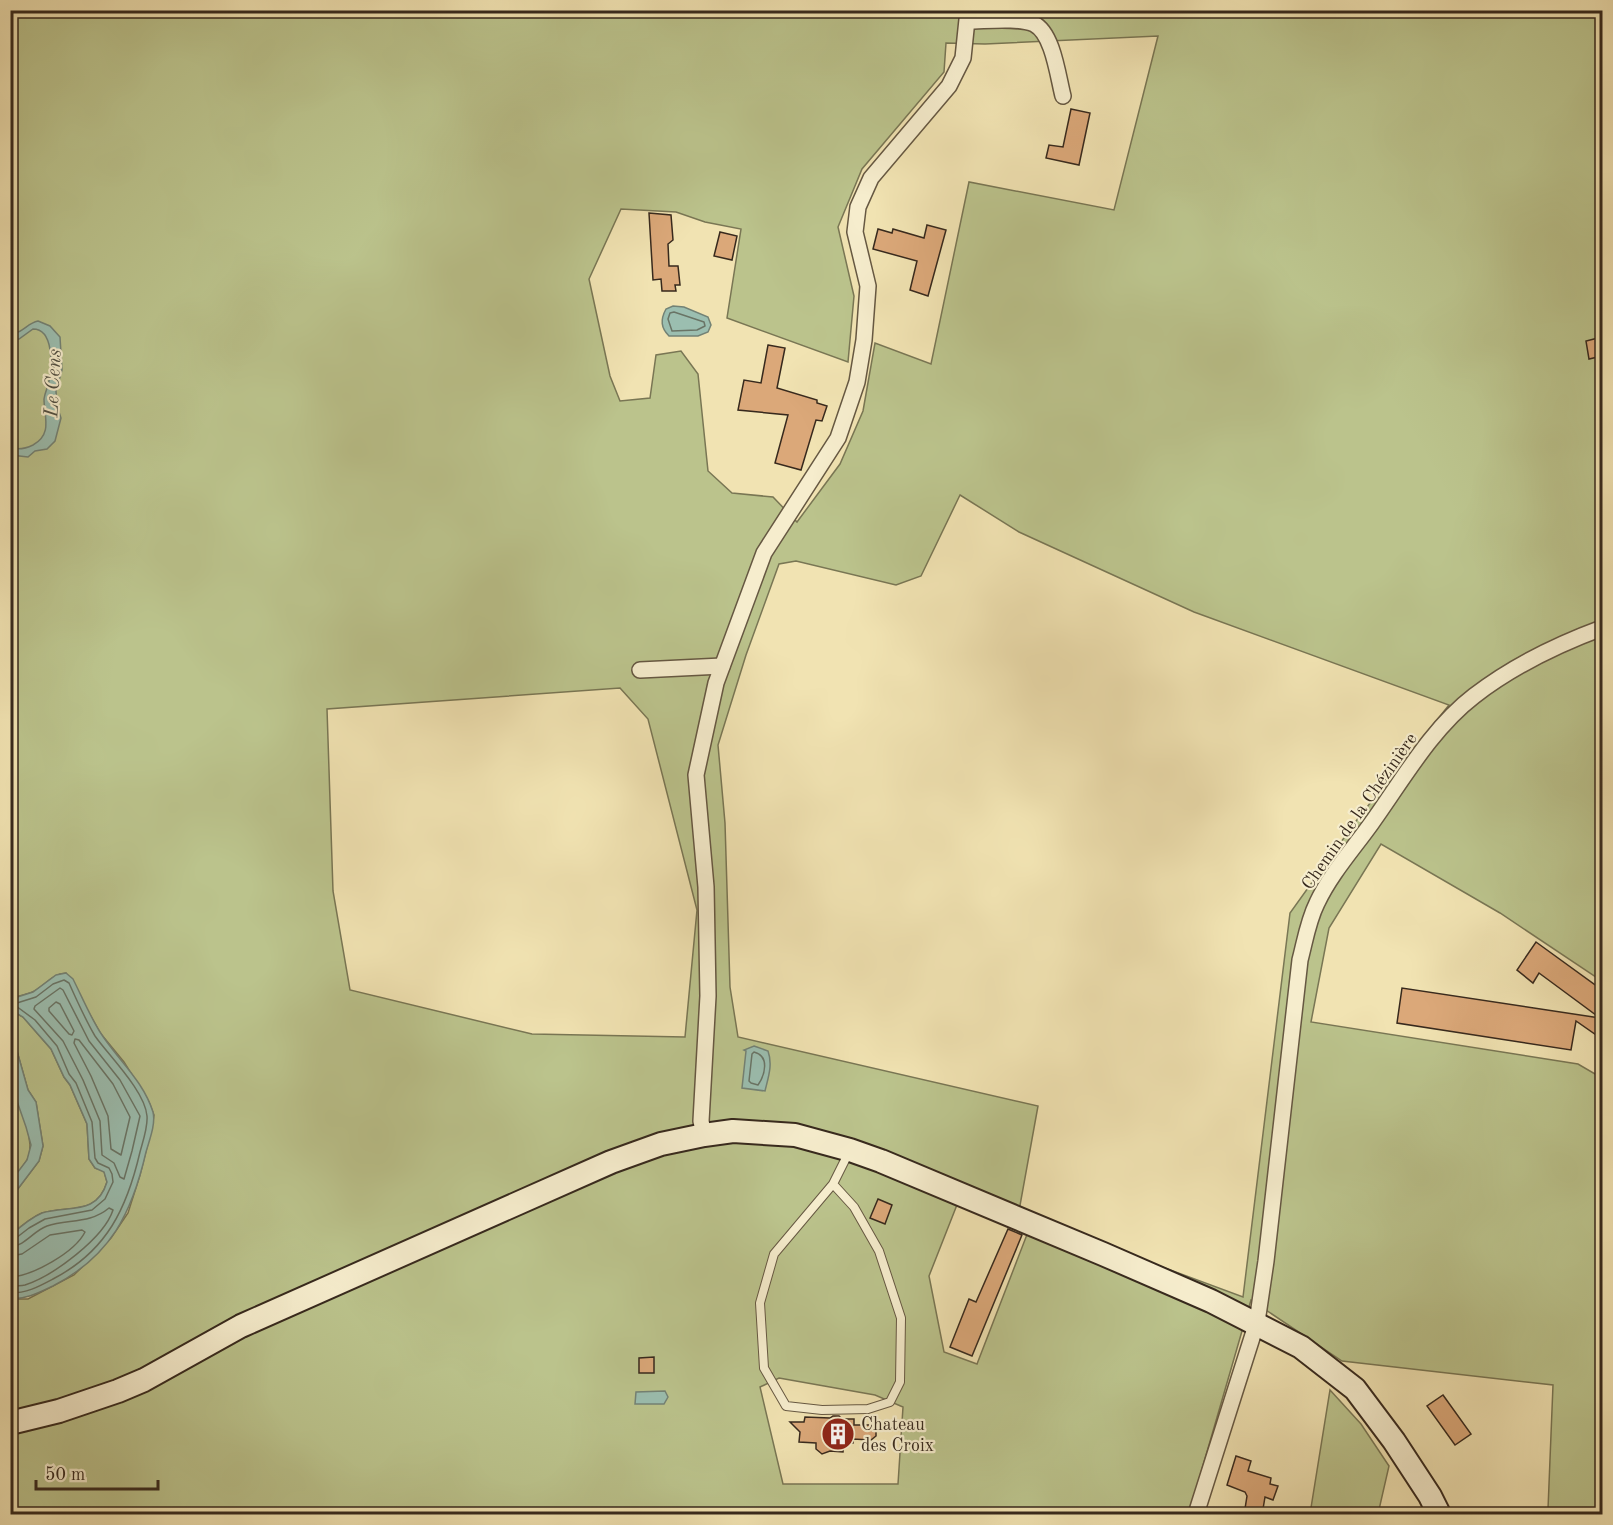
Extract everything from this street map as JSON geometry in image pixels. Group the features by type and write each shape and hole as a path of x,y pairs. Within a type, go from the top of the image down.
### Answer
{"street":[{"path":"704,1135 701,1121 708,996 706,887 696,775 716,683 764,553 838,438 857,382 864,340 868,286 855,232 858,207 872,178 948,86 963,58 968,16 1035,24 1048,39 1063,96"},
{"name":"Chemin de la Chézinière","path":"1196,1515 1257,1322 1300,960 1317,903 1339,868 1450,717 1473,697 1506,674 1560,643 1602,628"},
{"path":"640,670 722,666"},
{"path":"10,1423 59,1411 144,1380 241,1326 589,1171 661,1144 704,1135 734,1131 779,1133 850,1150 1212,1301 1257,1322 1301,1347 1355,1389 1394,1441 1430,1496 1439,1515"}],"lane":[{"path":"833,1184 854,1207 879,1251 901,1318 900,1382 890,1402 868,1409 822,1410 786,1406 764,1368 760,1303 774,1254 833,1184 850,1150"}],"green space":[{"path":"11,11 1602,11 1602,981 1500,913 1381,844 1329,928 1311,1022 1578,1064 1595,1074 1602,1075 1602,1514 1548,1509 1553,1385 1342,1361 1251,1300 1189,1514 11,1514 11,1299 28,1299 74,1275 111,1238 128,1213 140,1175 154,1115 149,1102 124,1062 101,1034 66,973 56,976 35,991 11,999","holes":["1158,36 1114,210 969,182 931,364 875,343 863,411 840,464 797,522 773,497 732,493 708,471 698,374 681,351 656,355 650,398 620,401 610,376 589,279 621,209 676,212 705,222 741,229 727,318 848,362 854,296 838,227 862,169 944,72 946,43 985,44","960,495 1019,532 1194,612 1449,705 1359,817 1290,913 1243,1297 1033,1219 977,1364 944,1352 929,1276 964,1187 1019,1211 1038,1106 738,1037 730,987 725,823 718,745 746,655 779,564 796,561 896,585 921,576","620,688 648,719 697,910 685,1037 532,1034 350,990 333,891 327,709","779,1378 875,1395 903,1407 898,1484 783,1484 760,1387"]},
{"path":"10,1010 23,1017 51,1049 87,1124 89,1159 95,1168 104,1171 107,1182 102,1193 89,1205 42,1213 29,1220 11,1235 11,1198 39,1161 43,1146 36,1102 28,1090 17,1051 11,1043"},
{"path":"10,1084 25,1121 30,1141 28,1158 11,1181"},
{"path":"1330,1390 1361,1424 1389,1466 1378,1514 1310,1514"}],"water":[{"path":"673,306 684,307 708,317 711,325 708,332 698,336 669,336 664,330 662,320 666,309"},
{"name":"Le Cens","path":"38,321 50,326 60,337 62,370 56,391 61,418 55,441 47,449 35,451 28,457 11,455 11,448 22,449 33,445 43,436 45,430 44,399 51,367 48,341 40,331 33,329 19,339 12,340 11,330 18,332"},
{"path":"66,973 73,979 100,1032 149,1100 154,1117 153,1127 134,1194 116,1231 104,1247 73,1274 53,1286 27,1297 11,1299 11,1235 29,1220 42,1213 89,1205 102,1193 107,1182 104,1172 95,1168 89,1159 87,1124 51,1049 23,1017 11,1010 11,999 33,992 56,975"},
{"path":"11,1043 17,1051 28,1090 36,1102 43,1146 39,1161 11,1198 11,1181 27,1160 31,1145 11,1084"},
{"path":"754,1046 768,1051 770,1071 765,1091 742,1088 746,1051 744,1050"},
{"path":"665,1391 668,1397 664,1404 635,1404 636,1392"}],"building":[{"path":"1071,109 1090,113 1079,165 1046,158 1049,145 1063,147"},
{"path":"649,213 671,215 673,240 668,244 669,266 678,266 680,285 675,285 676,291 662,291 661,279 653,280"},
{"path":"927,225 946,230 928,296 910,290 917,261 873,249 878,229 892,233 893,229 924,238"},
{"path":"720,232 737,236 732,260 714,256"},
{"path":"1598,338 1602,356 1589,359 1586,341"},
{"path":"768,345 785,348 777,388 817,400 817,403 827,406 822,421 816,420 801,470 775,463 788,415 738,410 744,380 761,383"},
{"path":"1536,942 1602,990 1602,1039 1576,1021 1571,1050 1397,1023 1402,988 1600,1018 1539,973 1533,983 1517,970"},
{"path":"878,1199 892,1205 885,1224 870,1218"},
{"path":"1008,1229 1022,1235 972,1356 950,1347 969,1299 976,1302"},
{"path":"654,1357 654,1373 639,1373 639,1358"},
{"path":"1443,1395 1471,1434 1455,1445 1427,1406"},
{"name":"Chateau des Croix","path":"833,1416 854,1419 854,1425 871,1425 876,1431 876,1436 871,1440 853,1439 853,1443 844,1442 843,1452 830,1451 822,1454 816,1449 816,1443 799,1442 800,1432 790,1422 804,1422 805,1417 830,1418"},
{"path":"1236,1456 1251,1461 1248,1471 1271,1478 1270,1484 1278,1486 1273,1500 1265,1497 1262,1515 1244,1515 1247,1496 1245,1492 1227,1485"}],"place":[{"name":"Chateau des Croix","path":"838,1434"}]}
